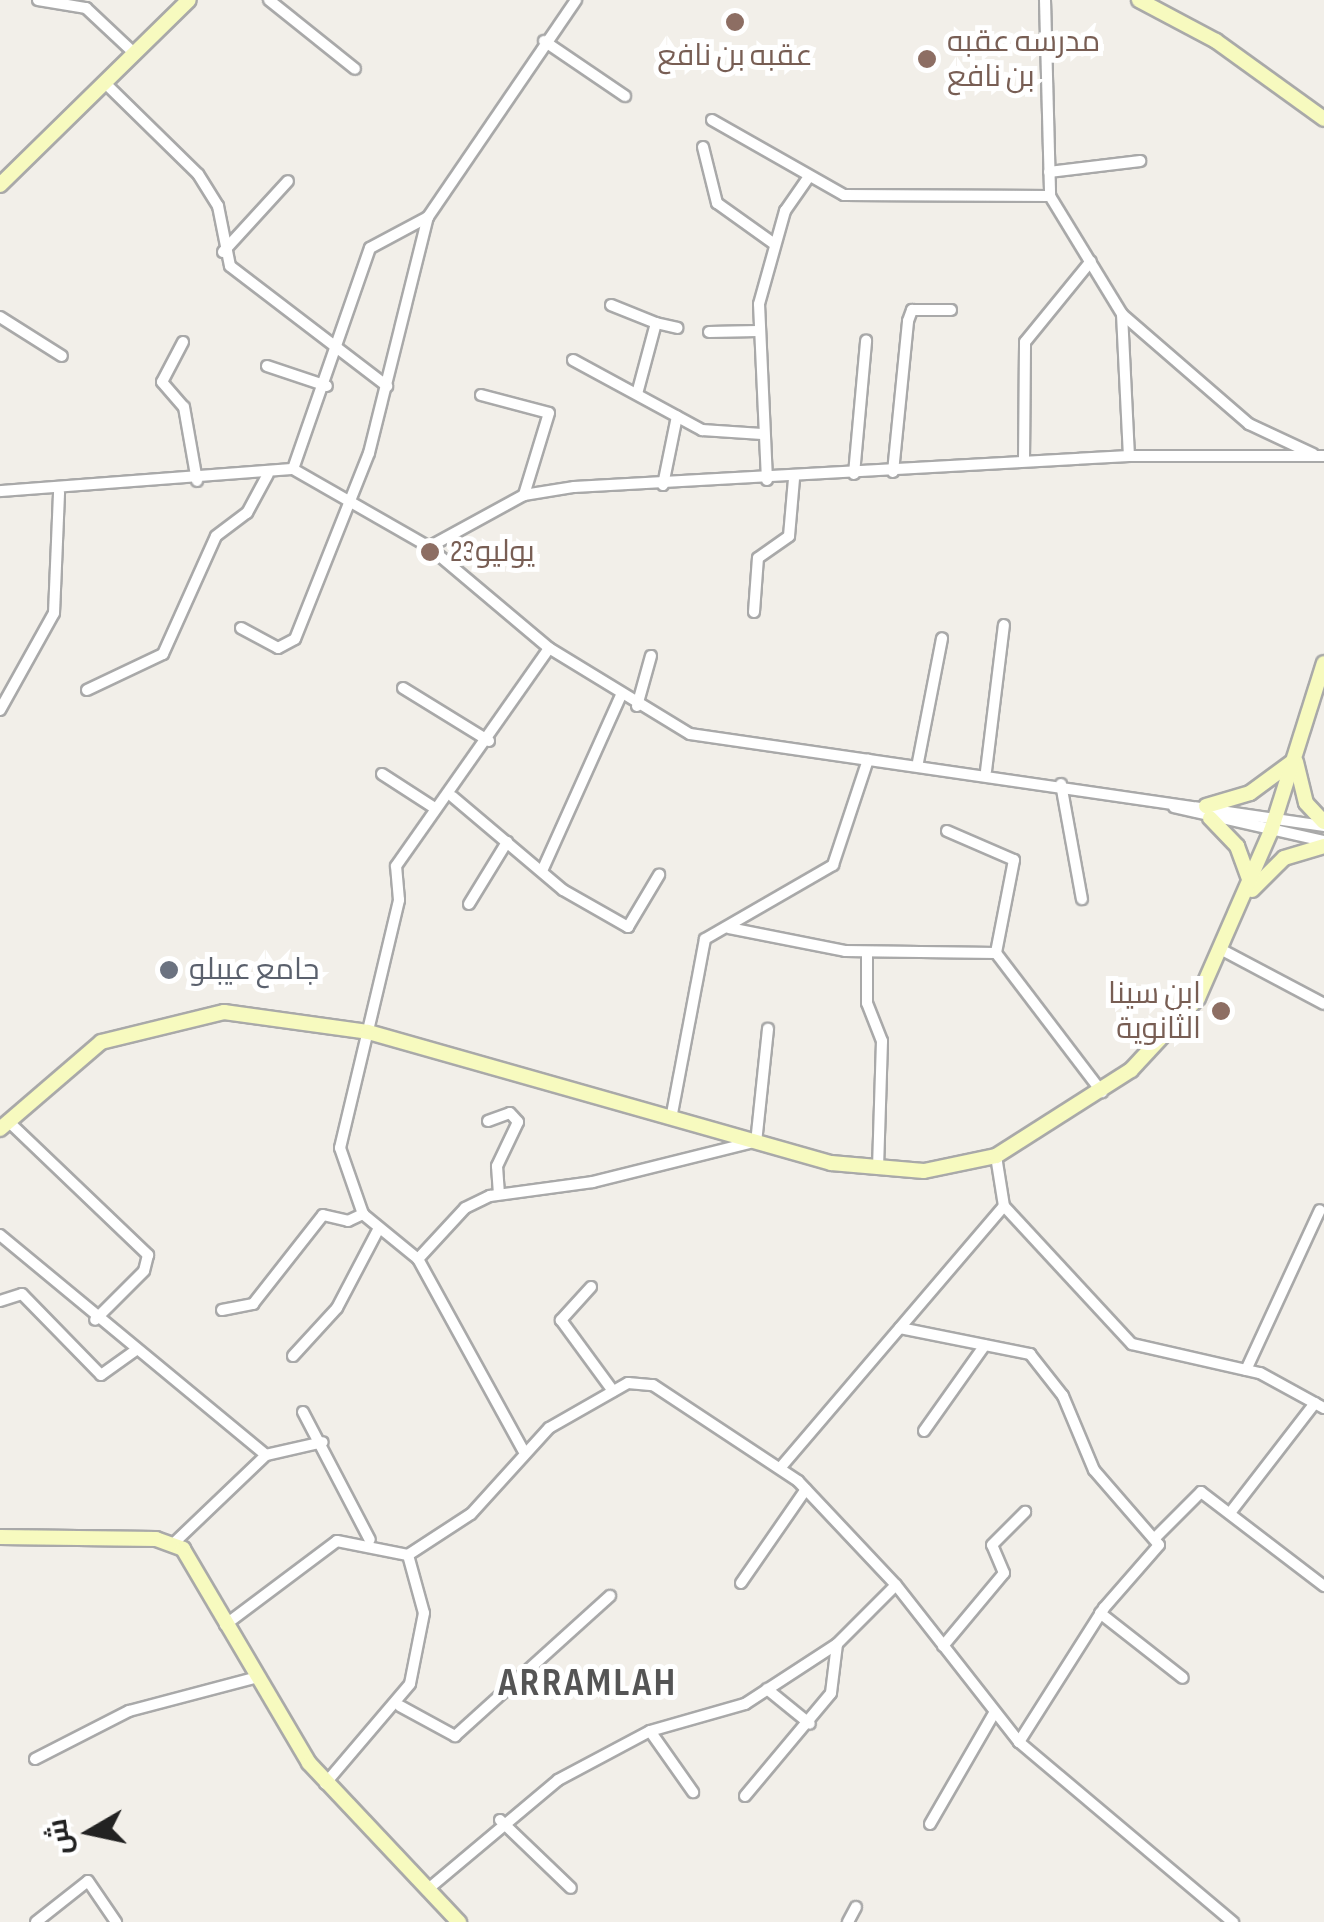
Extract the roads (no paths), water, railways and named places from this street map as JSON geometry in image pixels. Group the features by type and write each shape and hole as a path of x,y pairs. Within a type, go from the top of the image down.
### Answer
{"street":[{"path":"38,0 86,8 134,53"},
{"path":"0,185 189,0"},
{"path":"269,0 354,69"},
{"path":"241,628 278,648 295,638 353,496 387,386 428,217 576,0"},
{"path":"1045,0 1050,196 1122,314 1249,424 1320,456"},
{"path":"1139,0 1216,41 1324,119"},
{"path":"544,42 625,96"},
{"path":"105,82 198,174 218,206 223,252 246,282 387,386"},
{"path":"712,120 808,178 873,198 1050,196"},
{"path":"702,147 717,203 773,243"},
{"path":"1049,172 1140,161"},
{"path":"767,480 758,331 773,243 808,178"},
{"path":"223,252 288,181"},
{"path":"293,469 340,352 370,248 428,217"},
{"path":"1024,462 1024,342 1091,261"},
{"path":"610,305 678,328"},
{"path":"894,472 908,320 926,306 951,310"},
{"path":"1122,314 1130,456"},
{"path":"0,317 62,356"},
{"path":"637,394 656,323"},
{"path":"710,332 758,331"},
{"path":"854,474 866,341"},
{"path":"183,342 162,382 184,407 197,481"},
{"path":"573,360 676,416 736,437 762,434"},
{"path":"267,366 327,386"},
{"path":"481,395 549,413 524,495"},
{"path":"663,484 676,416"},
{"path":"430,547 524,495 1130,456 1320,456"},
{"path":"0,491 59,492 293,469 353,496 430,547 549,648 637,706 690,734 868,760 986,771 1154,800 1324,843"},
{"path":"88,690 163,654 216,536 247,513 268,474"},
{"path":"754,612 758,558 789,536 794,478"},
{"path":"0,710 54,613 59,492"},
{"path":"986,771 1004,624"},
{"path":"918,762 942,638"},
{"path":"524,1450 418,1259 363,1214 340,1148 399,900 396,866 436,809 452,796 549,648"},
{"path":"637,706 651,656"},
{"path":"95,1320 144,1271 148,1255 4,1124 101,1042 146,1025 224,1012 368,1032 754,1142 878,1170 996,1156 1102,1092 1167,1038 1224,951 1276,814 1324,662"},
{"path":"402,688 490,741"},
{"path":"542,872 620,695"},
{"path":"1208,812 1250,794 1294,757"},
{"path":"1294,757 1302,793 1324,824"},
{"path":"671,1118 698,955 705,939 833,865 868,760"},
{"path":"382,774 436,809"},
{"path":"1060,784 1082,899"},
{"path":"452,796 542,872 628,927 659,876"},
{"path":"1208,812 1276,814 1324,824"},
{"path":"1208,812 1238,846 1250,882"},
{"path":"947,831 1014,860 996,952 1102,1092"},
{"path":"468,904 507,842"},
{"path":"1242,902 1284,858 1324,843"},
{"path":"728,928 868,953 996,952"},
{"path":"1224,951 1324,1004"},
{"path":"868,953 868,1003 882,1041 878,1170"},
{"path":"754,1142 768,1029"},
{"path":"488,1121 510,1113 518,1122 498,1166 499,1194"},
{"path":"418,1259 465,1208 499,1194 594,1182 754,1142"},
{"path":"996,1156 1004,1206 1132,1344 1246,1370 1320,1405 1230,1513"},
{"path":"782,1467 1004,1206"},
{"path":"1246,1370 1320,1210"},
{"path":"222,1310 253,1304 323,1215 348,1222 363,1214"},
{"path":"293,1356 338,1308 378,1230"},
{"path":"0,1235 95,1320 266,1455"},
{"path":"591,1287 561,1320 613,1390"},
{"path":"0,1301 22,1294 101,1375 136,1350"},
{"path":"900,1328 1023,1350 1040,1364 1094,1470 1160,1548 1100,1613 1019,1742"},
{"path":"924,1431 984,1344"},
{"path":"408,1555 471,1514 524,1450 613,1390 653,1385 782,1467 806,1489 896,1585 993,1715 1019,1742 1233,1922"},
{"path":"303,1412 323,1442 370,1540"},
{"path":"0,1537 174,1542 266,1455 323,1442"},
{"path":"741,1583 806,1489"},
{"path":"1155,1538 1196,1491 1324,1586"},
{"path":"943,1646 1004,1573 992,1545 1025,1512"},
{"path":"225,1625 326,1545 370,1540 408,1555"},
{"path":"174,1542 254,1678 325,1784 460,1922"},
{"path":"325,1784 400,1706 424,1612 408,1555"},
{"path":"428,1890 500,1820 650,1731 767,1690 837,1644 896,1585"},
{"path":"400,1706 455,1736 610,1596"},
{"path":"1100,1613 1183,1678"},
{"path":"745,1796 810,1724 836,1681 837,1644"},
{"path":"35,1759 129,1711 254,1678"},
{"path":"767,1690 810,1724"},
{"path":"930,1824 993,1715"},
{"path":"650,1731 693,1792"},
{"path":"500,1820 571,1888"},
{"path":"36,1922 88,1880 116,1922"},
{"path":"848,1922 856,1907"}],"place":[{"name":"عقبه بن نافع","path":"735,22"},
{"name":"مدرسه عقبه بن نافع","path":"927,59"},
{"name":"23يوليو","path":"430,552"},
{"name":"جامع عيبلو","path":"169,970"},
{"name":"ابن سينا الثانوية","path":"1221,1011"}],"district":[{"name":"ARRAMLAH","path":"588,1683"}]}
